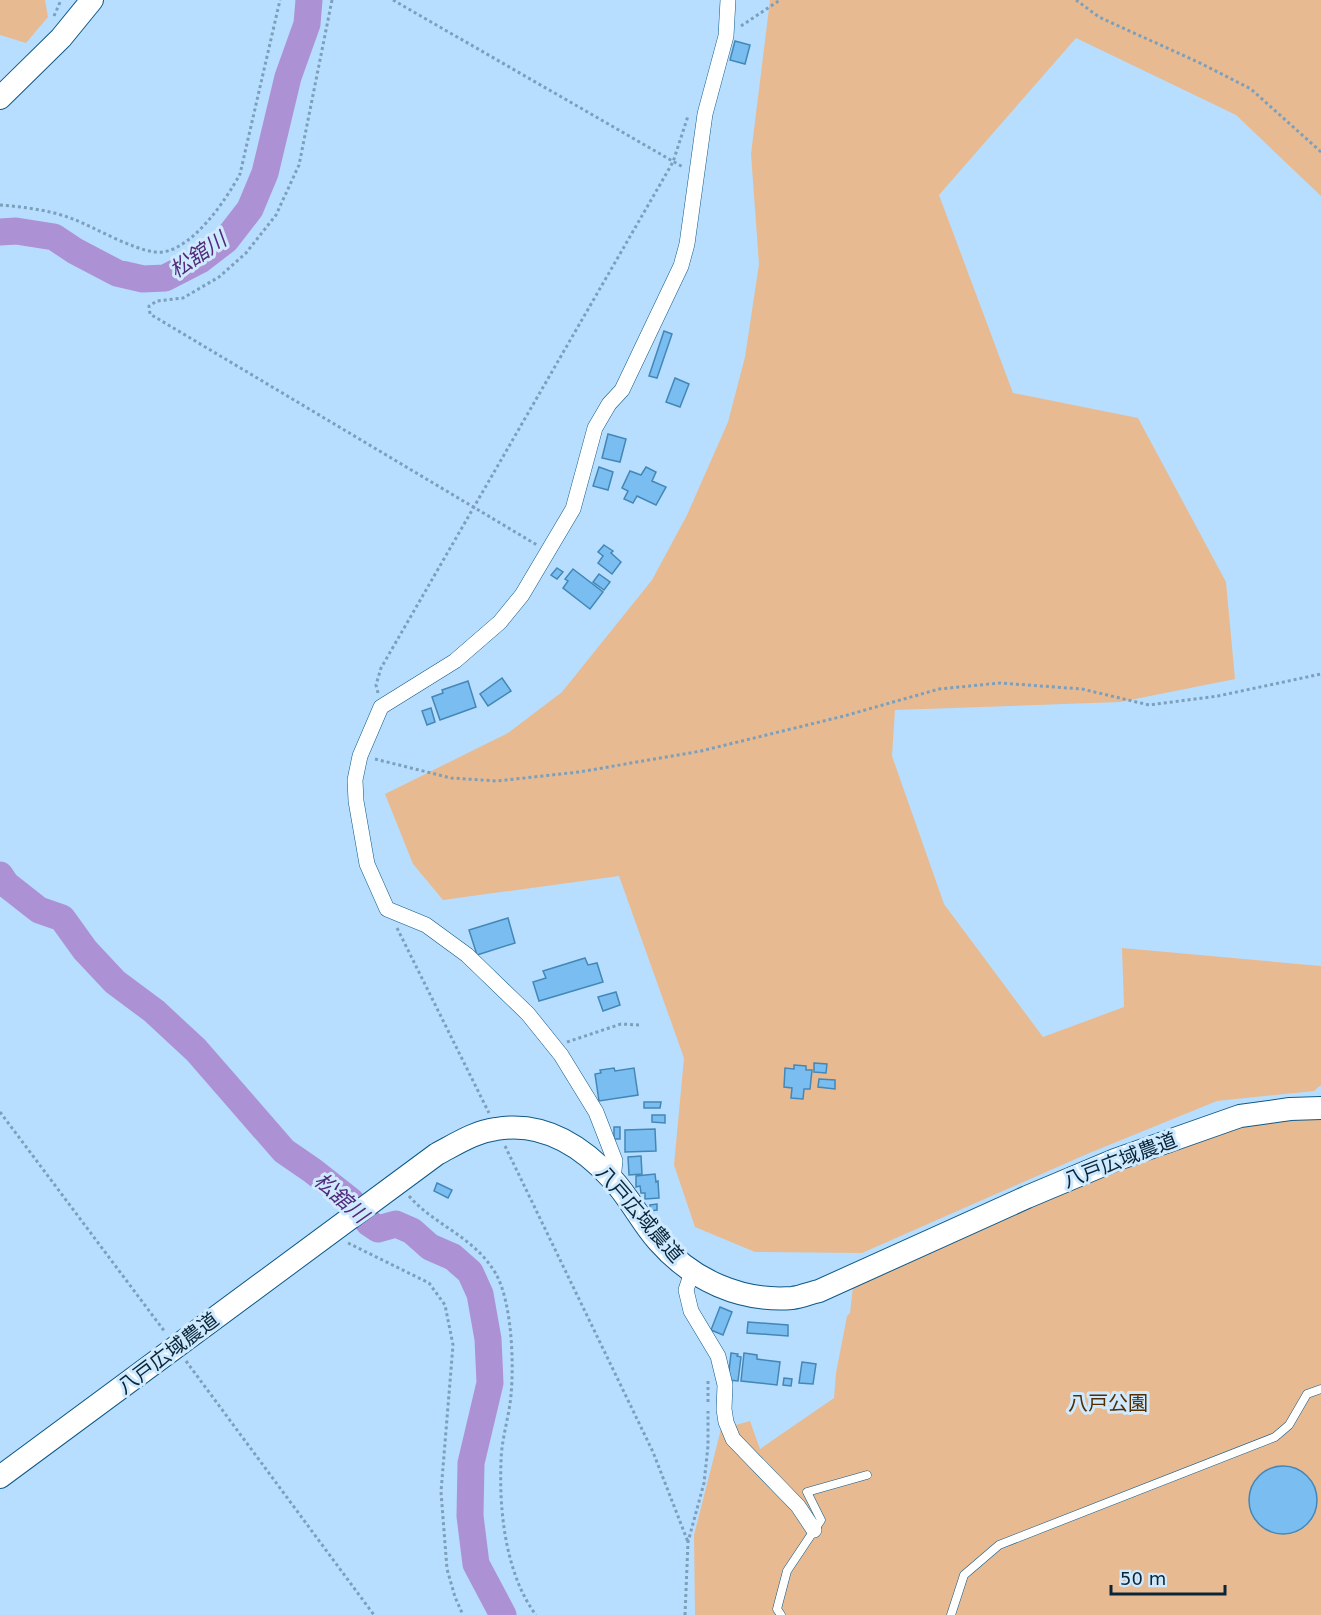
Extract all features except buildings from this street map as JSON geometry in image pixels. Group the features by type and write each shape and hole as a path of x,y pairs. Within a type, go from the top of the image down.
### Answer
{"street":[{"path":"0,98 61,38 92,0"},
{"path":"613,1179 615,1161 596,1112 554,1047 528,1014 467,955 426,926 387,909 367,864 356,801 355,780 360,756 381,707 455,661 500,622 522,595 573,509 595,428 609,404 622,390 681,266 687,244 705,114 726,36 728,0"},
{"name":"八戸広域農道","path":"0,1477 437,1154 475,1134 496,1129 519,1128 545,1131 569,1142 613,1179 658,1241 692,1272 719,1287 761,1297 793,1298 819,1291 1115,1160 1240,1116 1290,1109 1321,1108"},
{"path":"692,1272 686,1290 691,1311 718,1356 725,1385 726,1422 733,1439 798,1506 814,1530"}],"lane":[{"path":"951,1615 964,1575 999,1545 1275,1437 1289,1425 1307,1394 1321,1389"},
{"path":"781,1615 777,1609 787,1571 821,1520 807,1492 867,1475"}],"path":[{"path":"0,205 33,208 70,218 138,247 156,252 174,248 197,234 229,195 240,174 280,0"},
{"path":"332,0 299,165 276,215 246,253 219,277 183,298 157,301 149,306 150,314 549,552"},
{"path":"393,0 697,176"},
{"path":"726,36 780,0"},
{"path":"1076,0 1099,17 1251,89 1321,152"},
{"path":"381,707 376,685 381,668 673,162 691,109"},
{"path":"360,756 451,778 497,781 579,772 701,751 844,716 939,688 1000,683 1082,689 1149,705 1218,696 1321,674"},
{"path":"387,909 653,1452 688,1542"},
{"path":"554,1047 621,1024 639,1025"},
{"path":"0,1112 374,1615"},
{"path":"396,1185 417,1205 459,1234 483,1255 497,1276 506,1303 512,1355 511,1396 501,1461 504,1528 512,1565 526,1602 536,1615"},
{"path":"335,1230 348,1242 429,1283 445,1305 453,1345 441,1492 447,1569 463,1615"},
{"path":"685,1615 688,1542 704,1483 708,1446 708,1376"}],"green space":[{"path":"0,0 45,0 48,17 26,43 0,35"},
{"path":"770,0 1321,0 1321,196 1236,115 1076,38 939,195 1013,393 1138,418 1226,582 1235,679 1120,702 895,710 892,756 944,904 1043,1037 1124,1007 1122,948 1321,966 1321,1085 1314,1091 1217,1101 1087,1154 862,1253 755,1252 695,1227 674,1165 684,1058 619,876 443,900 413,864 385,794 508,733 562,692 652,580 687,515 728,422 745,357 759,264 751,154"},
{"name":"八戸公園","path":"1299,1117 1321,1120 1321,1615 695,1615 694,1535 721,1429 750,1421 760,1449 834,1398 836,1373 847,1316 850,1313 853,1287 1017,1209 1149,1157 1250,1123"}],"waterway":[{"name":"松舘川","path":"0,232 16,231 54,237 117,273 143,279 165,278 200,260 226,240 250,209 265,173 288,77 307,24 309,0"},
{"name":"松舘川","path":"0,875 6,884 39,910 62,918 85,950 115,982 154,1011 196,1050 284,1151 351,1201 369,1223 378,1229 396,1224 412,1231 430,1247 453,1257 470,1272 480,1294 488,1339 490,1383 471,1463 470,1516 476,1564 503,1615"}]}
